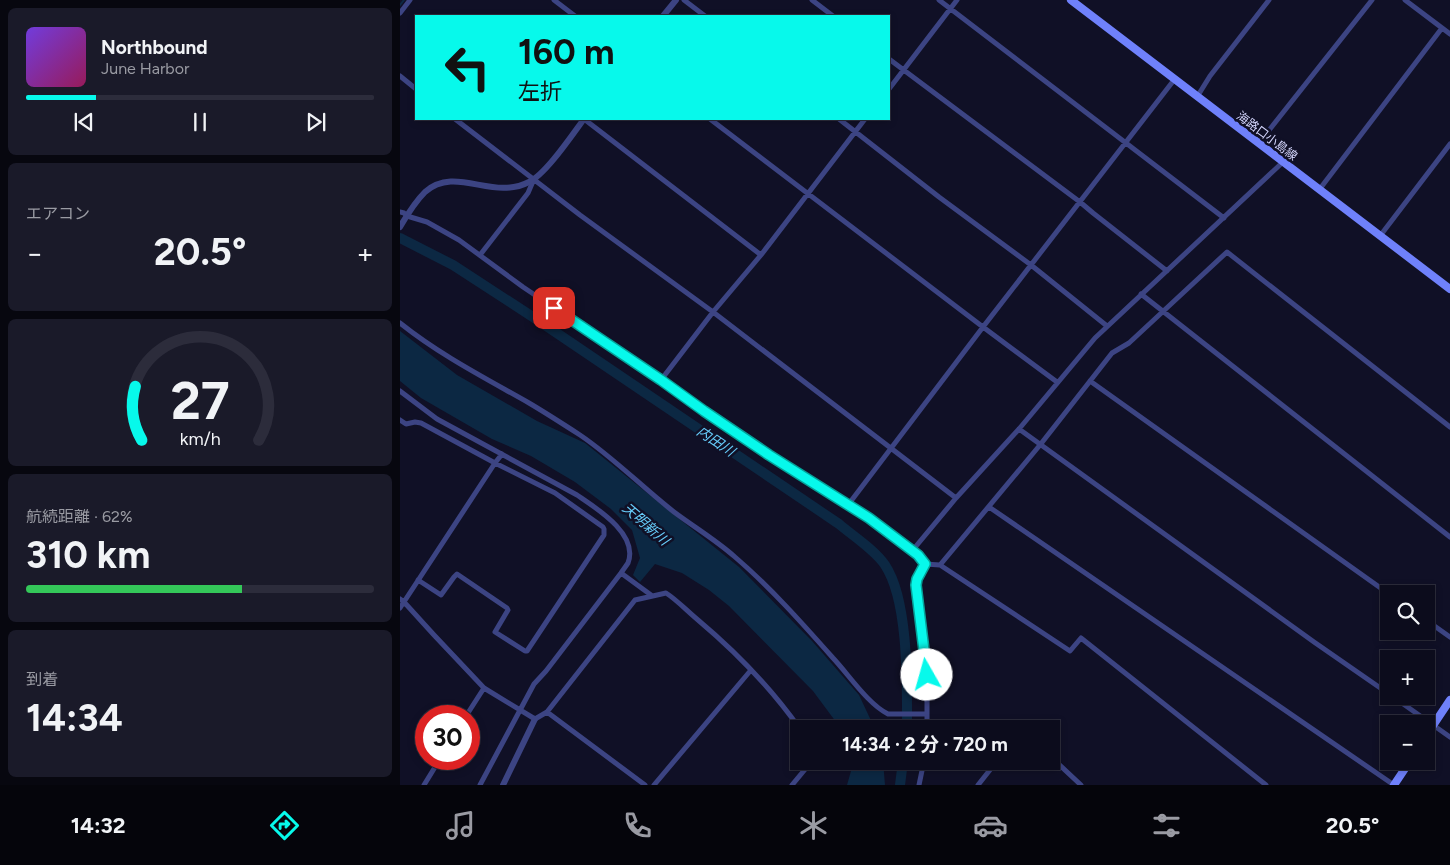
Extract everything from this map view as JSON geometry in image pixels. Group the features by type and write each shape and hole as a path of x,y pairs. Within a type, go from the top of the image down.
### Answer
{"main road":[{"name":"海路口小島線","path":"1074,1 1174,80 1450,289"},
{"path":"1435,723 1450,700"},
{"path":"1394,785 1404,770"}],"street":[{"path":"400,13 410,0"},
{"path":"554,0 574,15"},
{"path":"664,15 676,0"},
{"path":"684,0 704,15"},
{"path":"812,0 832,15"},
{"path":"939,0 1224,218"},
{"path":"890,88 957,0"},
{"path":"1197,97 1210,76 1269,0"},
{"path":"1259,143 1372,0"},
{"path":"1405,0 1450,34"},
{"path":"1319,190 1442,28"},
{"path":"890,60 1080,202 1167,271"},
{"path":"400,76 415,88"},
{"path":"848,504 1174,80"},
{"path":"456,120 713,312 956,498"},
{"path":"480,255 528,193 534,179 583,120"},
{"path":"585,120 761,255"},
{"path":"711,120 1057,382"},
{"path":"840,120 1108,326"},
{"path":"661,380 713,312 761,255 864,120"},
{"path":"1380,236 1450,144"},
{"path":"912,550 1019,429 1095,338 1283,162"},
{"path":"400,226 424,193 444,183 460,182 508,189 534,179"},
{"path":"400,212 427,222 459,240 523,287 760,449 869,518 912,550 925,564 940,565 1070,651 1081,638 1266,785"},
{"path":"940,565 1040,445 1112,353 1129,343 1227,252 1450,426"},
{"path":"1141,294 1450,537"},
{"path":"400,323 440,353 532,404 582,436 617,462 674,511 736,558 767,587 874,705 888,714 927,714"},
{"path":"1090,381 1380,588"},
{"path":"400,391 438,419 577,495 598,509 620,530 626,539 629,551 628,562 621,573 571,640 534,684 480,785"},
{"path":"400,420 408,424 418,422 555,493 603,526 604,529 604,535 529,649 525,651 495,632 508,610 507,608 457,574 441,595 418,580"},
{"path":"1019,429 1380,688"},
{"path":"400,608 402,600 418,580 502,454"},
{"path":"988,507 1394,785"},
{"path":"925,564 916,585 927,675 927,720"},
{"path":"621,573 651,595"},
{"path":"503,785 535,719 547,712 634,600 651,595 668,594 710,630 751,670 793,720"},
{"path":"402,600 484,688 535,719"},
{"path":"1435,626 1450,637"},
{"path":"654,785 751,670"},
{"path":"473,705 484,688"},
{"path":"1405,705 1420,715"},
{"path":"547,712 645,785"},
{"path":"1435,726 1450,737"},
{"path":"1060,765 1081,785"},
{"path":"424,785 433,770"},
{"path":"792,785 804,770"},
{"path":"919,785 922,770"},
{"path":"978,785 990,770"}],"water":[{"name":"天明新川","path":"400,331 457,375 537,421 585,443 739,567 812,641 859,695 871,720 835,720 813,691 729,606 709,590 682,573 655,564 640,582 633,575 640,558 632,530 611,509 575,482 531,456 492,439 421,398 400,381"},
{"path":"884,770 885,785 847,785 851,771"}],"waterway":[{"path":"400,5 404,0"},
{"name":"内田川","path":"400,238 453,265 539,321 839,524 876,554 885,565 893,581 903,621 907,720"},
{"name":"内田川","path":"900,785 902,770"}],"route":[{"path":"554,308 769,455 869,518 918,555 925,564 916,585 927,675"}]}
